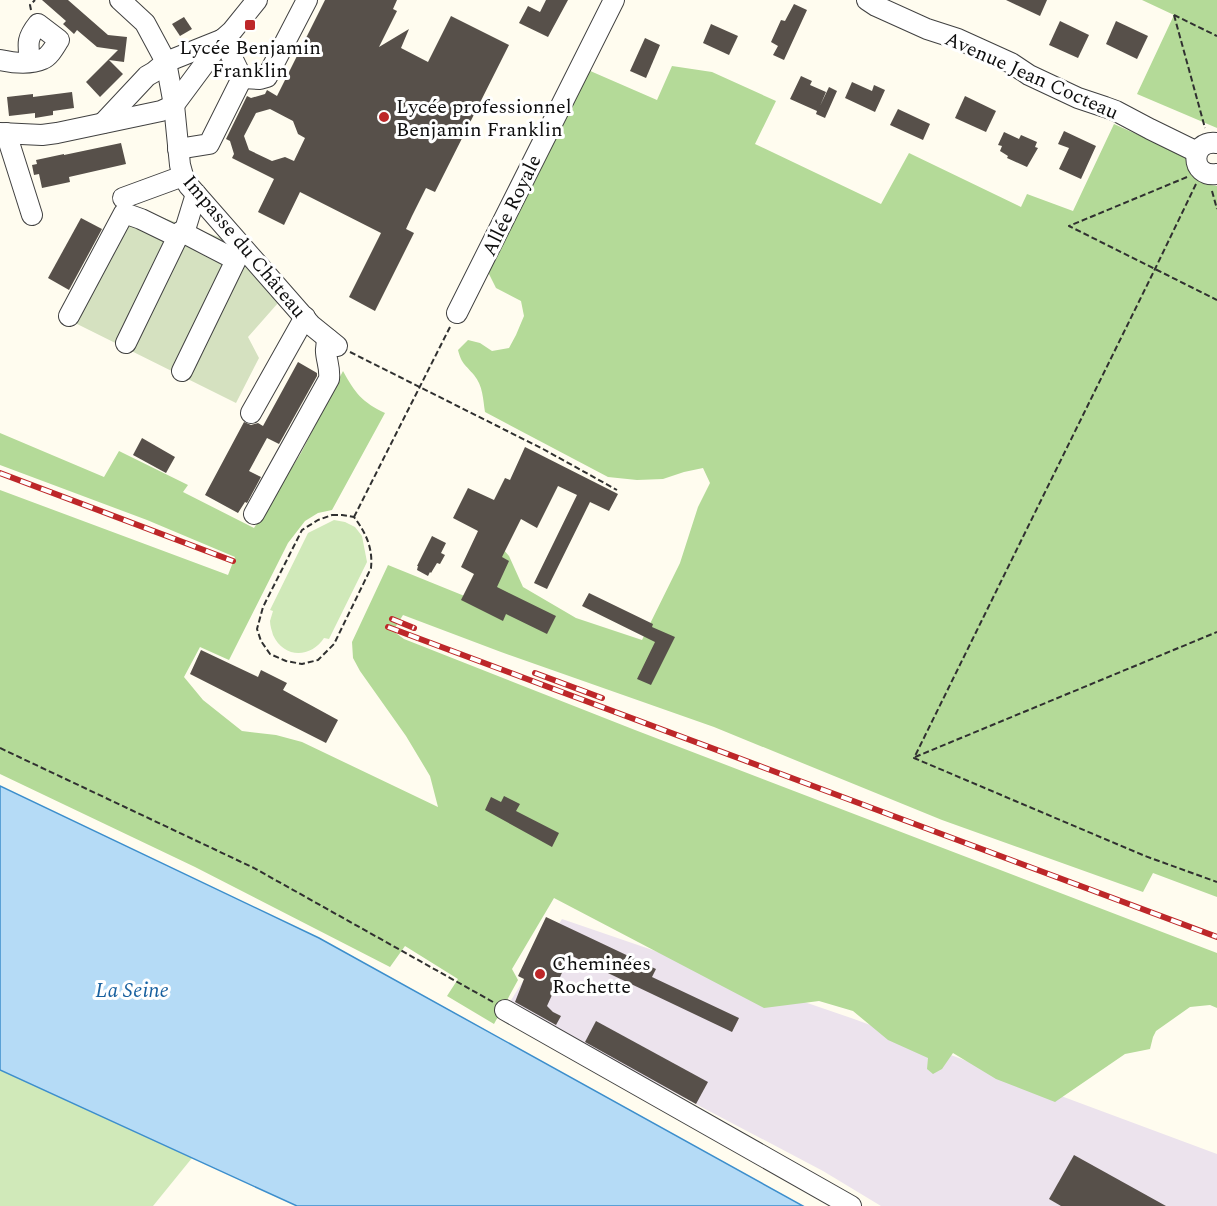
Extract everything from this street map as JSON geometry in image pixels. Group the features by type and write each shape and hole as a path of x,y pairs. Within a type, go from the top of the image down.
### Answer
{"street":[{"name":"Impasse du Château","path":"120,0 145,23 166,62 183,176 196,194 305,317 333,342"},
{"path":"32,215 3,133 42,135 57,133 161,111 174,105 223,39 257,0"},
{"path":"242,78 267,77 307,0"},
{"name":"Allée Royale","path":"457,314 614,0"},
{"name":"Avenue Jean Cocteau","path":"867,0 919,25 958,39 1011,63 1029,75 1078,98 1208,146"},
{"path":"104,123 147,76 166,62 223,39"},
{"path":"223,39 242,78"},
{"path":"0,60 15,63 30,62"},
{"path":"178,149 209,144 242,78"},
{"path":"1208,146 1196,162 1208,173"},
{"path":"123,198 183,176"},
{"path":"126,343 181,235 196,194"},
{"path":"69,316 124,213 236,260 182,371"},
{"path":"251,413 305,317"},
{"path":"254,514 329,379 330,370 325,347 333,342"},
{"path":"505,1010 850,1206"}],"path":[{"path":"1208,146 1174,15 1217,36"},
{"path":"1208,173 1217,209"},
{"path":"1208,173 1069,226 1217,300"},
{"path":"914,758 1155,269 1208,173"},
{"path":"354,517 457,314"},
{"path":"333,342 543,449 617,490"},
{"path":"342,514 354,517 370,544 371,568 334,644 318,660 302,664 286,661 270,654 261,641 257,629 263,607 302,530 318,520 332,516 342,514"},
{"path":"914,758 1217,632"},
{"path":"0,748 254,868 505,1010"},
{"path":"914,758 1146,856 1217,882"}],"shaded area":[{"path":"562,919 854,1019 1217,1154 1217,1206 881,1206 823,1171 508,1005"}],"green space":[{"path":"1142,0 1217,0 1217,128 1137,94 1174,15"},
{"path":"672,66 712,72 776,101 755,144 881,204 909,153 1021,207 1027,194 1073,211 1114,124 1185,156 1192,172 1204,184 1217,186 1217,897 1153,873 1143,892 942,820 714,727 403,615 393,631 404,639 635,730 1217,953 1217,1008 1210,1005 1190,1007 1156,1031 1150,1049 1125,1054 1055,1102 996,1079 953,1053 942,1069 933,1074 927,1069 928,1058 888,1040 853,1011 819,1001 764,1008 554,898 512,969 518,980 494,1024 447,996 458,979 405,946 390,967 195,867 0,774 0,490 228,575 235,557 147,520 0,465 0,433 104,477 119,451 188,485 183,492 254,528 301,453 343,371 360,396 370,405 385,413 332,510 318,513 305,521 288,543 229,660 200,647 184,677 203,700 242,731 276,735 302,742 438,807 430,776 353,658 352,642 388,565 467,597 496,541 509,556 523,587 576,618 642,640 680,563 698,507 710,483 703,468 663,479 637,480 608,477 485,412 479,384 462,362 458,350 468,340 480,343 492,351 509,348 516,335 524,316 521,301 496,288 488,272 588,70 657,100"},
{"path":"123,204 222,238 278,303 248,337 259,358 236,403 63,317"},
{"path":"334,520 355,527 362,536 367,562 329,639 324,638 319,645 305,652 291,652 278,643 273,635 270,621 273,611 270,610 308,533"},
{"path":"0,1069 192,1158 153,1206 0,1206"}],"water":[{"name":"La Seine","path":"0,786 319,938 803,1206 297,1206 0,1070"}],"building":[{"path":"42,0 68,0 108,35 127,37 124,62 109,60 123,74 100,97 86,82 118,50 97,47 77,30 74,34 63,24 66,21"},
{"path":"325,0 397,0 393,9 397,11 379,47 409,29 401,48 428,62 451,16 509,45 435,192 426,188 406,229 414,233 375,311 349,297 381,233 300,192 284,225 258,212 274,179 232,158 234,154 230,141 226,139 247,96 251,98 265,94 267,90 277,96","holes":["270,109 293,121 298,134 305,138 294,161 285,157 272,161 249,150 244,136 256,113"]},
{"path":"546,0 568,0 548,37 519,23 528,6 540,12"},
{"path":"1006,0 1047,0 1040,16"},
{"path":"794,4 807,10 784,60 773,55 778,46 771,42 781,20 785,21"},
{"path":"184,17 192,29 180,36 172,24"},
{"path":"1060,21 1089,35 1078,58 1049,45"},
{"path":"1116,21 1148,36 1137,59 1106,44"},
{"path":"711,24 738,36 729,55 703,43"},
{"path":"645,38 660,45 646,78 630,71"},
{"path":"801,76 812,81 810,85 826,92 820,106 829,87 837,91 825,118 816,114 817,111 790,99"},
{"path":"852,82 872,91 874,85 885,90 875,112 845,98"},
{"path":"72,92 74,108 53,111 53,115 35,118 35,113 9,116 7,97 33,94 33,97"},
{"path":"965,96 996,111 986,132 955,118"},
{"path":"898,109 930,124 923,140 890,125"},
{"path":"1064,131 1096,146 1081,179 1059,169 1069,148 1058,144"},
{"path":"1004,132 1019,139 1021,135 1037,142 1035,147 1038,148 1027,167 1007,158 1008,156 1000,151 1002,146 998,145"},
{"path":"121,143 126,164 69,177 70,182 42,188 39,174 34,175 32,165 37,164 36,160"},
{"path":"81,218 102,229 69,290 48,278"},
{"path":"298,362 317,373 317,376 279,444 267,438 249,471 261,477 247,503 245,502 238,513 205,495 244,422 251,425 258,423 263,426"},
{"path":"142,438 175,457 166,473 133,455"},
{"path":"525,447 618,494 609,511 590,502 547,589 534,583 577,495 558,486 537,528 521,519 502,557 509,561 497,587 556,616 547,634 506,614 503,621 461,600 474,574 461,567 478,531 453,518 468,488 494,500 505,478 510,480"},
{"path":"432,536 446,543 441,553 445,555 428,576 417,570 417,566"},
{"path":"589,593 675,637 651,685 637,679 655,642 582,606"},
{"path":"201,650 258,677 261,670 287,683 283,690 338,720 326,743 190,674"},
{"path":"504,796 520,804 516,811 559,833 552,847 485,810 491,797 501,802"},
{"name":"Cheminées Rochette","path":"546,917 656,969 652,977 739,1018 732,1032 570,955 547,1006 561,1016 556,1025 515,1002 524,979 518,976"},
{"path":"596,1021 708,1082 696,1104 585,1042"},
{"path":"1074,1155 1166,1206 1061,1206 1049,1199"}],"railway":[{"path":"0,473 233,561"},
{"path":"392,619 414,628"},
{"path":"388,627 1217,937"},
{"path":"535,673 602,698"}],"place":[{"name":"Lycée Benjamin Franklin","path":"250,25"},
{"name":"Lycée professionnel Benjamin Franklin","path":"384,117"},
{"name":"Cheminées Rochette","path":"540,974"}]}
